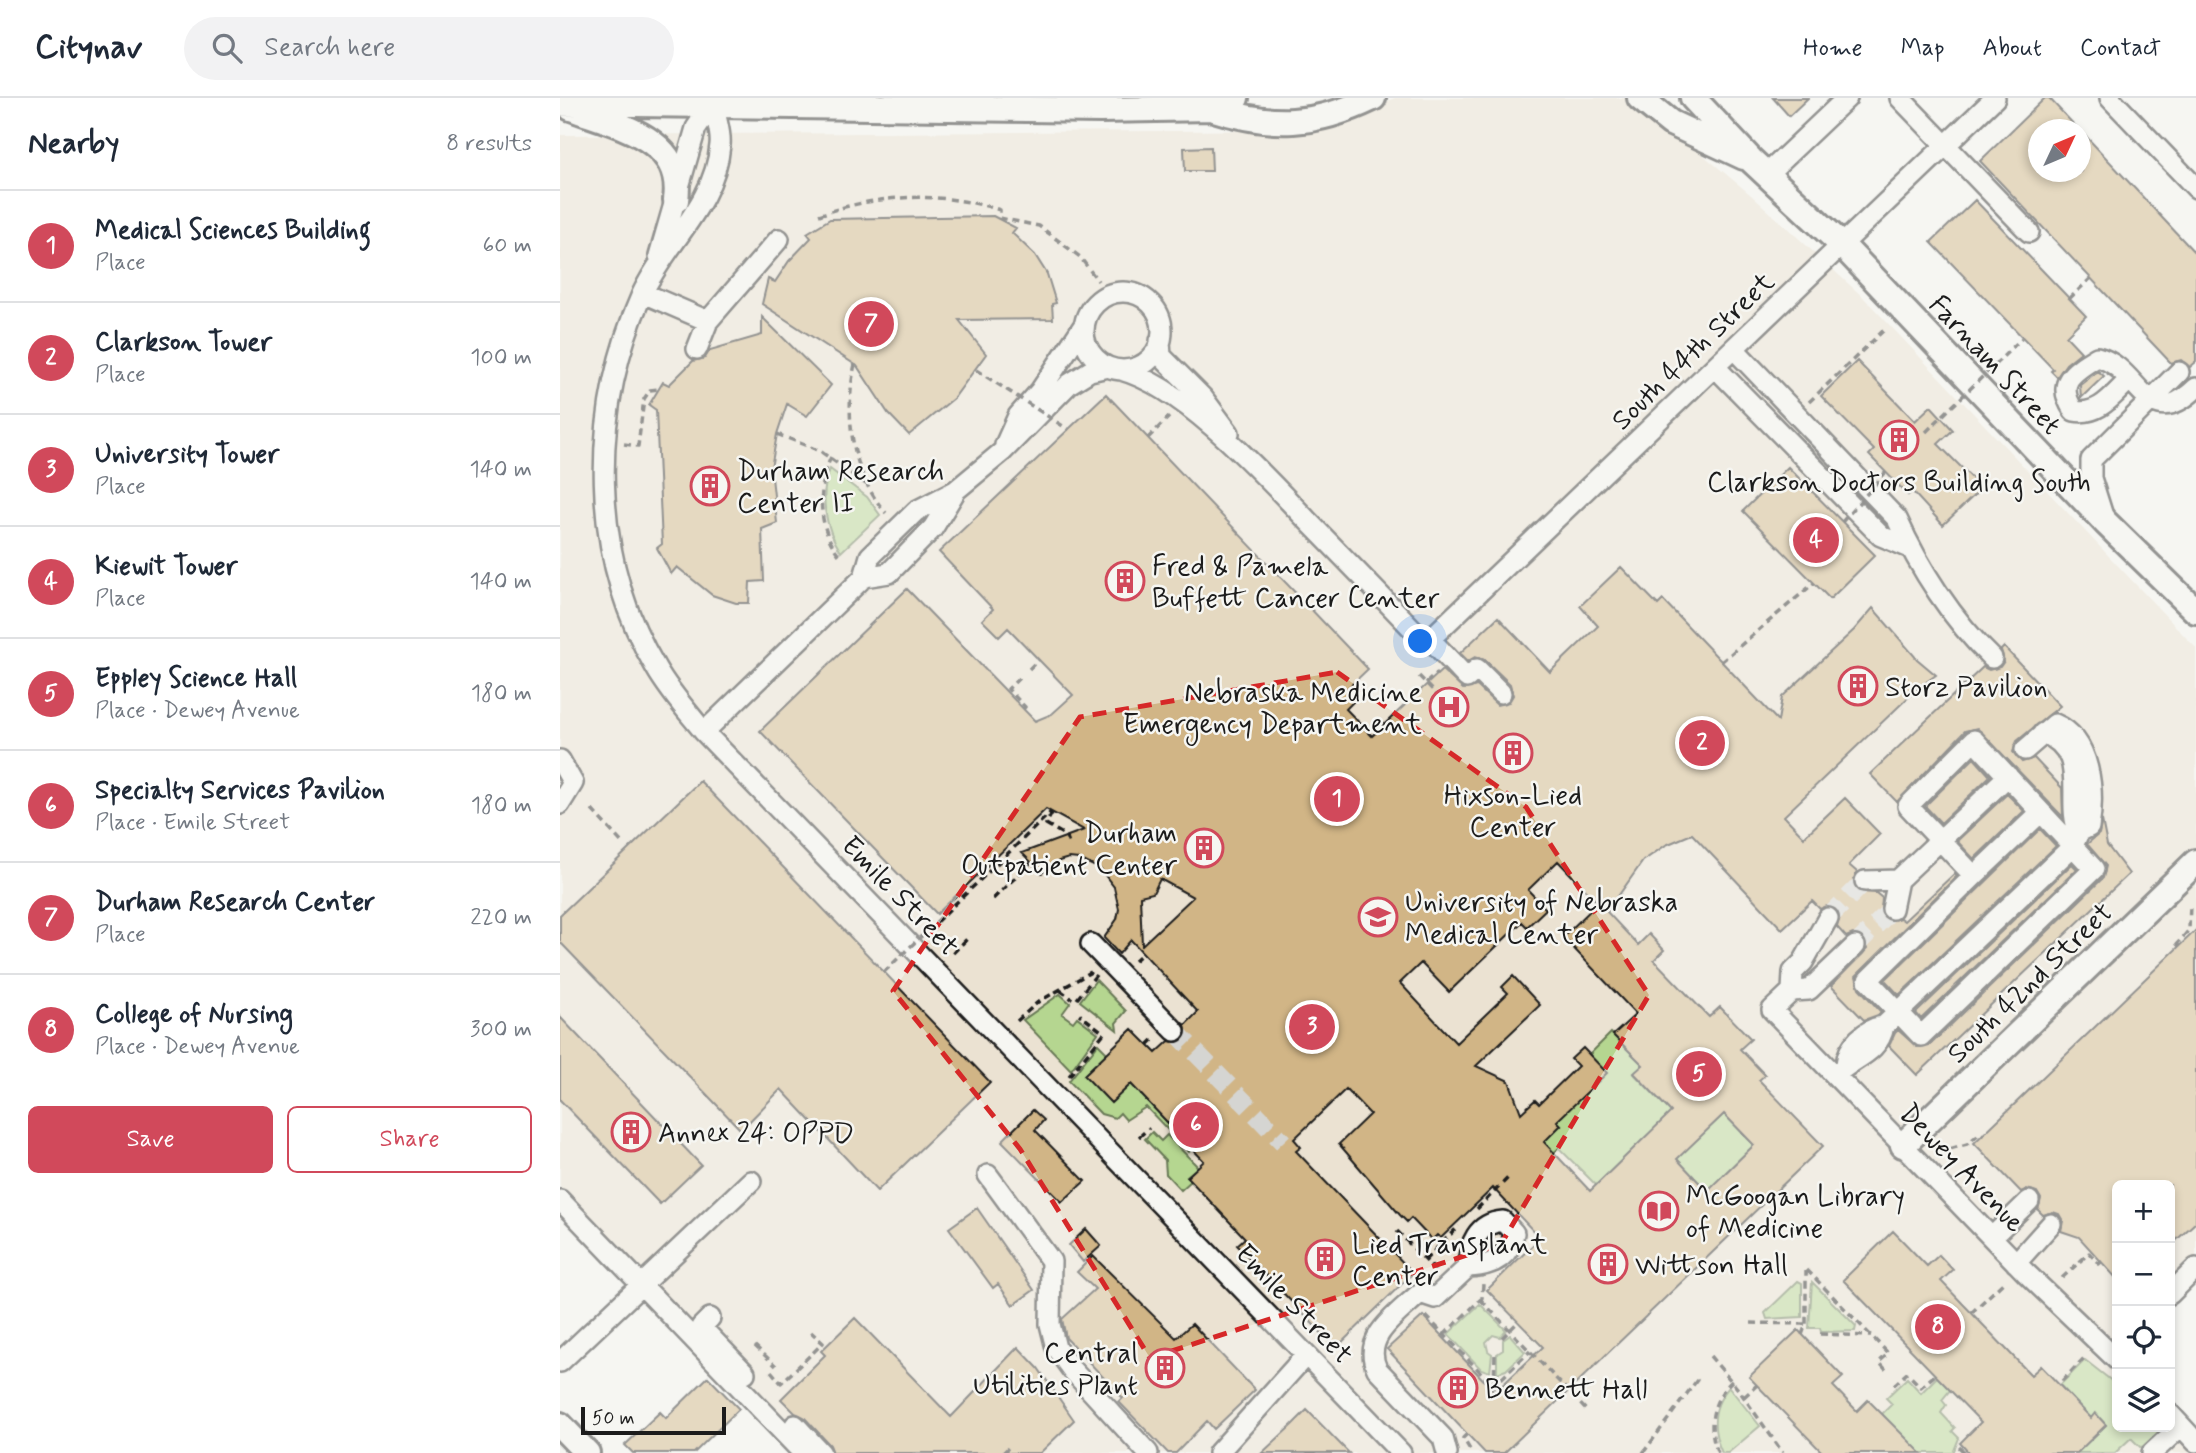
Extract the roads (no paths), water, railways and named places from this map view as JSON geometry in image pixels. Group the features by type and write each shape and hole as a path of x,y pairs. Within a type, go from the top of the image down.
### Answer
{"main road":[{"path":"1212,108 1236,98"},
{"path":"560,104 714,100 1100,104 1212,108 1248,120 1296,121 1320,117 1373,98"},
{"name":"Farnam Street","path":"1640,98 1671,123 1759,167"},
{"name":"Farnam Street","path":"1701,101 1759,167 1842,245 2106,523 2196,611"},
{"path":"560,104 632,131 661,148 677,176 677,200"},
{"name":"South 42nd Street","path":"1903,1145 2196,862"},
{"path":"560,1425 587,1453"}],"street":[{"path":"1759,167 1847,98"},
{"path":"1900,98 2029,232"},
{"name":"South 44th Street","path":"1428,641 1995,98"},
{"path":"2110,98 2196,188"},
{"name":"Emile Street","path":"654,271 696,128 714,100"},
{"name":"Emile Street","path":"714,100 721,142 713,181 690,222 654,271 643,292 625,338 610,400 604,472 608,531 618,573 640,635 655,667 704,732 1401,1453"},
{"path":"697,349 708,321 779,239"},
{"path":"643,292 708,321"},
{"path":"1002,452 1018,416 1041,389 1084,325 1095,303 1117,292 1130,292 1152,304 1159,316 1161,356 1222,422 1236,446"},
{"path":"1084,325 1088,350 1114,368 1157,384 1236,446 1467,678 1477,669 1500,694"},
{"path":"704,732 864,577 870,556 916,512 955,491 1002,452 1069,384 1090,371 1145,362 1160,341"},
{"path":"1734,349 1897,519 1910,548 1959,622 1992,658"},
{"path":"1715,367 1881,536 1910,548"},
{"path":"2106,523 2091,478 2091,460 2179,372"},
{"path":"2129,380 2150,401 2161,406 2193,398"},
{"path":"1841,1070 1858,1062 1882,1039 1884,1026 2089,827 2091,814 2084,754 2065,728 2055,724 2025,750"},
{"path":"1974,876 1908,806 1974,740 2041,812 2076,839 2094,869 1921,1036 1868,980 2041,812"},
{"path":"560,760 573,783 560,804"},
{"path":"1892,909 1898,880 2008,776"},
{"path":"1865,881 1898,880"},
{"path":"1828,918 1803,962 1793,972 1792,991 1809,990 1855,946"},
{"path":"1091,944 1175,1031"},
{"name":"Dewey Avenue","path":"1792,991 1772,1010 1841,1070 1903,1145 2016,1263 2108,1352"},
{"path":"989,1175 1051,1261 1051,1324 1056,1348 1072,1370 1148,1453"},
{"path":"560,1362 751,1181"},
{"path":"560,1200 803,1453"},
{"path":"1992,1237 2029,1201"},
{"path":"2016,1263 2051,1224"},
{"path":"1447,1453 1443,1438 1377,1369 1371,1356 1374,1339 1420,1293 1435,1298 1468,1267"},
{"path":"2175,1289 2196,1268"},
{"path":"710,1318 701,1326 821,1453"},
{"path":"1218,1453 1306,1355"},
{"path":"2175,1420 2196,1442"},
{"path":"2152,1453 2167,1432"}],"tunnel":[{"path":"1828,918 1865,881"},
{"path":"1855,946 1892,909"},
{"path":"1175,1031 1283,1142"}],"place":[{"name":"Durham Research Center","path":"871,324"},
{"name":"Clarkson Doctors Building South","path":"1899,440"},
{"name":"Durham Research Center II","path":"710,486"},
{"name":"Kiewit Tower","path":"1816,540"},
{"name":"Fred & Pamela Buffett Cancer Center","path":"1125,581"},
{"name":"Storz Pavilion","path":"1858,686"},
{"name":"Nebraska Medicine Emergency Department","path":"1449,707"},
{"name":"Clarkson Tower","path":"1702,743"},
{"name":"Hixson-Lied Center","path":"1513,753"},
{"name":"Medical Sciences Building","path":"1337,799"},
{"name":"Durham Outpatient Center","path":"1204,848"},
{"name":"University of Nebraska Medical Center","path":"1378,917"},
{"name":"University Tower","path":"1312,1027"},
{"name":"Eppley Science Hall","path":"1699,1074"},
{"name":"Specialty Services Pavilion","path":"1196,1125"},
{"name":"Annex 24: OPPD","path":"631,1132"},
{"name":"McGoogan Library of Medicine","path":"1659,1211"},
{"name":"Lied Transplant Center","path":"1325,1259"},
{"name":"Wittson Hall","path":"1608,1264"},
{"name":"College of Nursing","path":"1938,1327"},
{"name":"Central Utilities Plant","path":"1165,1368"},
{"name":"Bennett Hall","path":"1458,1388"}]}
